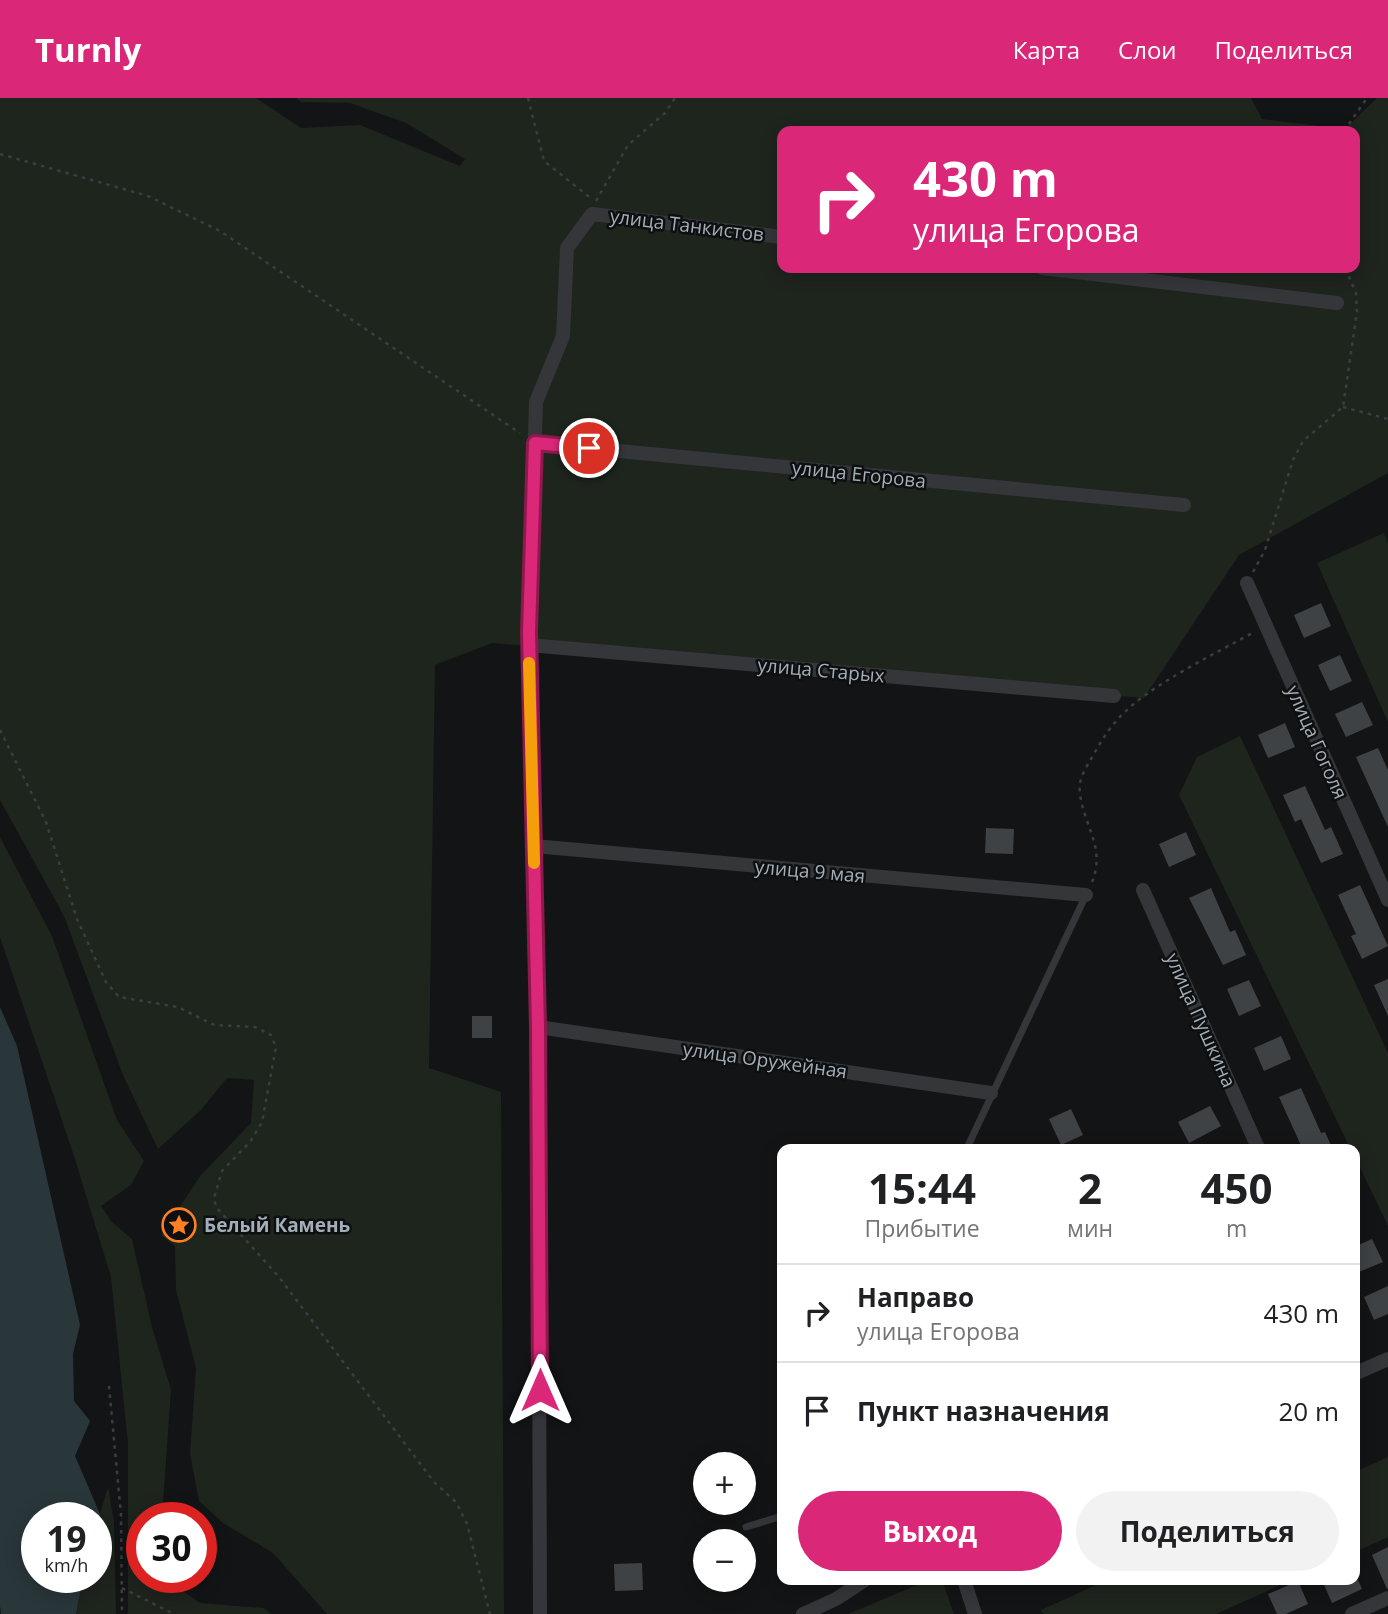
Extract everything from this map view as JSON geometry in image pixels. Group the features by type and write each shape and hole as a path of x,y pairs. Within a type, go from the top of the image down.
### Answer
{"street":[{"name":"улица Танкистов","path":"535,443 537,401 564,337 567,248 593,214 777,236"},
{"path":"1084,273 1337,303"},
{"name":"улица Егорова","path":"535,443 1184,505"},
{"path":"535,443 529,645 538,1027 540,1614"},
{"name":"улица Гоголя","path":"1247,583 1388,900"},
{"name":"улица Старых","path":"529,645 1114,696"},
{"name":"улица 9 мая","path":"534,846 1086,895"},
{"name":"улица Пушкина","path":"1143,890 1256,1144"},
{"name":"улица Оружейная","path":"538,1027 991,1093"},
{"path":"1360,1370 1388,1360"},
{"path":"803,1614 836,1599 857,1585"},
{"path":"966,1585 975,1614"},
{"path":"1352,1614 1388,1598"}],"lane":[{"path":"969,1144 1086,895"},
{"path":"747,1527 777,1518"}],"path":[{"path":"528,98 544,161 555,173 596,202 628,145 665,113 675,98"},
{"path":"1347,126 1367,98"},
{"path":"0,154 148,196 220,231 535,443"},
{"path":"1247,583 1265,550 1293,460 1303,441 1343,407 1357,312 1356,293 1347,273"},
{"path":"1343,407 1388,418"},
{"path":"1086,895 1096,873 1097,842 1080,794 1080,777 1106,733 1119,716 1174,677 1266,625"},
{"path":"0,730 46,822 83,932 106,982 119,997 177,1007 214,1025 255,1027 271,1035 276,1047 262,1122 250,1142 222,1171 214,1198 216,1207 279,1277 434,1482 456,1502 467,1524 490,1614"},
{"path":"109,1386 121,1515 122,1614"},
{"path":"122,1588 174,1614"}],"shaded area":[{"path":"0,98 256,98 301,128 360,125 460,166 465,159 406,123 350,103 301,102 296,98 1251,98 1262,119 1320,126 777,126 777,273 1360,273 1360,126 1348,126 1377,98 1388,98 1388,473 1239,555 1144,698 492,643 435,665 429,1068 501,1092 504,1614 327,1614 273,1553 217,1518 217,1502 199,1501 190,1454 196,1368 176,1290 175,1246 161,1235 201,1175 251,1123 254,1080 227,1078 201,1110 158,1149 123,1075 64,916 0,800"},
{"path":"1384,533 1388,543 1388,722 1317,563"},
{"path":"1240,736 1388,1053 1388,1226 1360,1167 1360,1144 1348,1144 1179,795 1197,757"},
{"path":"0,837 52,936 117,1120 144,1161 131,1185 101,1206 111,1221 132,1239 152,1327 171,1390 163,1502 128,1502 128,1444 111,1277 74,1156 0,937"},
{"path":"0,1007 17,1046 80,1325 73,1354 74,1401 90,1421 75,1456 95,1502 21,1502 21,1593 80,1593 76,1614 1,1614"},
{"path":"1388,1457 1388,1537 1360,1550 1360,1470"},
{"path":"108,1487 111,1502 104,1502"},
{"path":"112,1510 116,1614 76,1614 80,1593 112,1593"},
{"path":"917,1585 944,1585 954,1614 848,1614"},
{"path":"1096,1585 1281,1585 1216,1614 1043,1614 1041,1610"},
{"path":"128,1593 186,1593 200,1603 264,1608 271,1614 128,1614"}],"building":[{"path":"1321,603 1331,626 1304,638 1294,615"},
{"path":"1340,655 1352,681 1330,691 1318,665"},
{"path":"1362,702 1373,725 1346,737 1335,714"},
{"path":"1285,723 1295,747 1268,758 1258,735"},
{"path":"1378,748 1388,770 1388,827 1356,757"},
{"path":"1305,786 1325,830 1331,827 1343,854 1321,863 1301,819 1295,822 1283,795"},
{"path":"986,828 1014,829 1013,854 985,853"},
{"path":"1186,832 1196,855 1169,867 1159,844"},
{"path":"1360,885 1388,946 1362,959 1351,936 1356,934 1338,895"},
{"path":"1211,888 1230,932 1235,930 1246,955 1223,965 1189,898"},
{"path":"1388,979 1388,1016 1374,985"},
{"path":"1249,980 1261,1006 1239,1016 1227,989"},
{"path":"472,1016 492,1016 492,1038 472,1038"},
{"path":"1281,1036 1291,1059 1264,1071 1254,1048"},
{"path":"1301,1088 1321,1133 1325,1132 1330,1144 1300,1144 1279,1097"},
{"path":"1210,1106 1221,1126 1189,1143 1178,1122"},
{"path":"1071,1109 1083,1135 1061,1144 1049,1119"},
{"path":"1372,1239 1383,1262 1360,1272 1360,1244"},
{"path":"1388,1286 1388,1314 1374,1320 1364,1297"},
{"path":"1388,1547 1388,1588 1387,1589 1372,1555"},
{"path":"642,1563 643,1590 615,1591 614,1564"},
{"path":"1360,1584 1362,1589 1332,1603 1324,1585"},
{"path":"1289,1585 1300,1585 1308,1604 1286,1614 1277,1614 1268,1594"}],"slow traffic":[{"path":"529,663 534,863"}],"place":[{"name":"Белый Камень","path":"179,1225"}],"route":[{"path":"540,1390 538,1027 529,632 535,443 589,448"}]}
